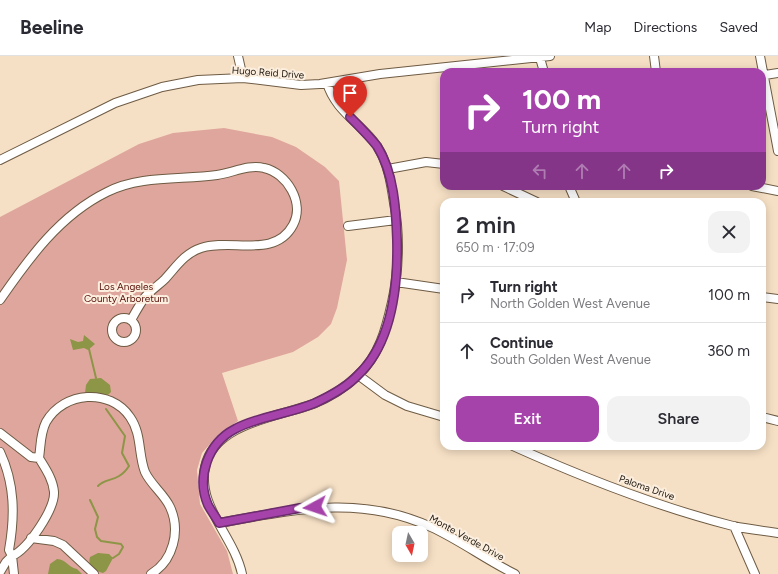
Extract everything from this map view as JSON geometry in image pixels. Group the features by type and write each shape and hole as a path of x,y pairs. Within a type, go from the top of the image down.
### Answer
{"street":[{"path":"238,56 243,78"},
{"name":"Hugo Reid Drive","path":"0,160 115,103 162,87 198,80 243,78 301,85 327,83 482,59 540,58 550,56"},
{"path":"654,56 656,68"},
{"path":"760,56 763,68"},
{"path":"540,58 543,68"},
{"path":"766,75 778,73"},
{"path":"766,81 778,151"},
{"path":"242,574 233,547 208,504 203,485 205,466 212,451 221,439 234,430 315,403 339,389 358,375 374,354 385,334 396,282 396,220 388,169 377,147 363,130 334,102 327,83"},
{"path":"388,169 426,162 440,164"},
{"path":"0,300 20,270 58,226 108,191 142,182 215,176 256,167 274,171 288,182 295,199 296,217 293,225 283,237 273,243 262,245 222,244 202,248 189,254 145,298 131,320"},
{"path":"766,189 778,191"},
{"path":"512,190 528,198"},
{"path":"348,226 396,220"},
{"path":"396,282 440,288"},
{"path":"766,298 778,299"},
{"path":"358,375 385,395 407,406 440,417"},
{"path":"0,572 6,562 12,556 18,554 31,538 49,511 54,493 50,477 39,458 43,431 54,412 70,401 81,397 101,397 110,400 123,408 131,417 136,428 142,463 146,474 170,508 173,518 174,533 168,558 161,567 151,574"},
{"path":"766,417 778,421"},
{"path":"0,434 31,456 39,458"},
{"name":"Paloma Drive","path":"522,450 550,463 641,497 734,526 778,533"},
{"path":"0,452 12,490 14,508 9,550 12,556 14,574"},
{"name":"Monte Verde Drive","path":"219,523 300,508 330,506 383,510 431,527 515,574"},
{"path":"734,526 755,574"},
{"path":"31,538 54,541 62,545 91,572"}],"green space":[{"name":"Los Angeles County Arboretum","path":"224,128 272,137 296,147 325,167 339,181 347,260 337,308 331,324 318,337 293,352 222,373 238,421 219,434 202,453 197,470 200,504 227,551 233,574 0,574 0,217 139,144 173,133"}],"shaded area":[{"path":"84,335 95,344 88,350 84,348 73,350 70,339 78,342 83,341"},
{"path":"101,378 110,385 111,392 107,396 85,393 86,385 90,379"},
{"path":"98,553 109,554 113,558 106,571 103,573 97,571 91,565 89,560 90,557"},
{"path":"57,559 63,560 82,574 48,574 50,564"}],"waterway":[{"path":"89,349 96,378"},
{"path":"98,486 105,481 121,475 129,466 122,453 125,436 106,409"},
{"path":"90,500 98,517 95,529 97,537 101,541 121,544 123,547 119,554 113,558"}],"route":[{"path":"315,507 300,508 219,523 208,504 203,485 205,466 212,451 221,439 234,430 254,422 315,403 339,389 358,375 374,354 385,334 396,282 397,253 395,205 388,169 377,147 350,117"}]}
